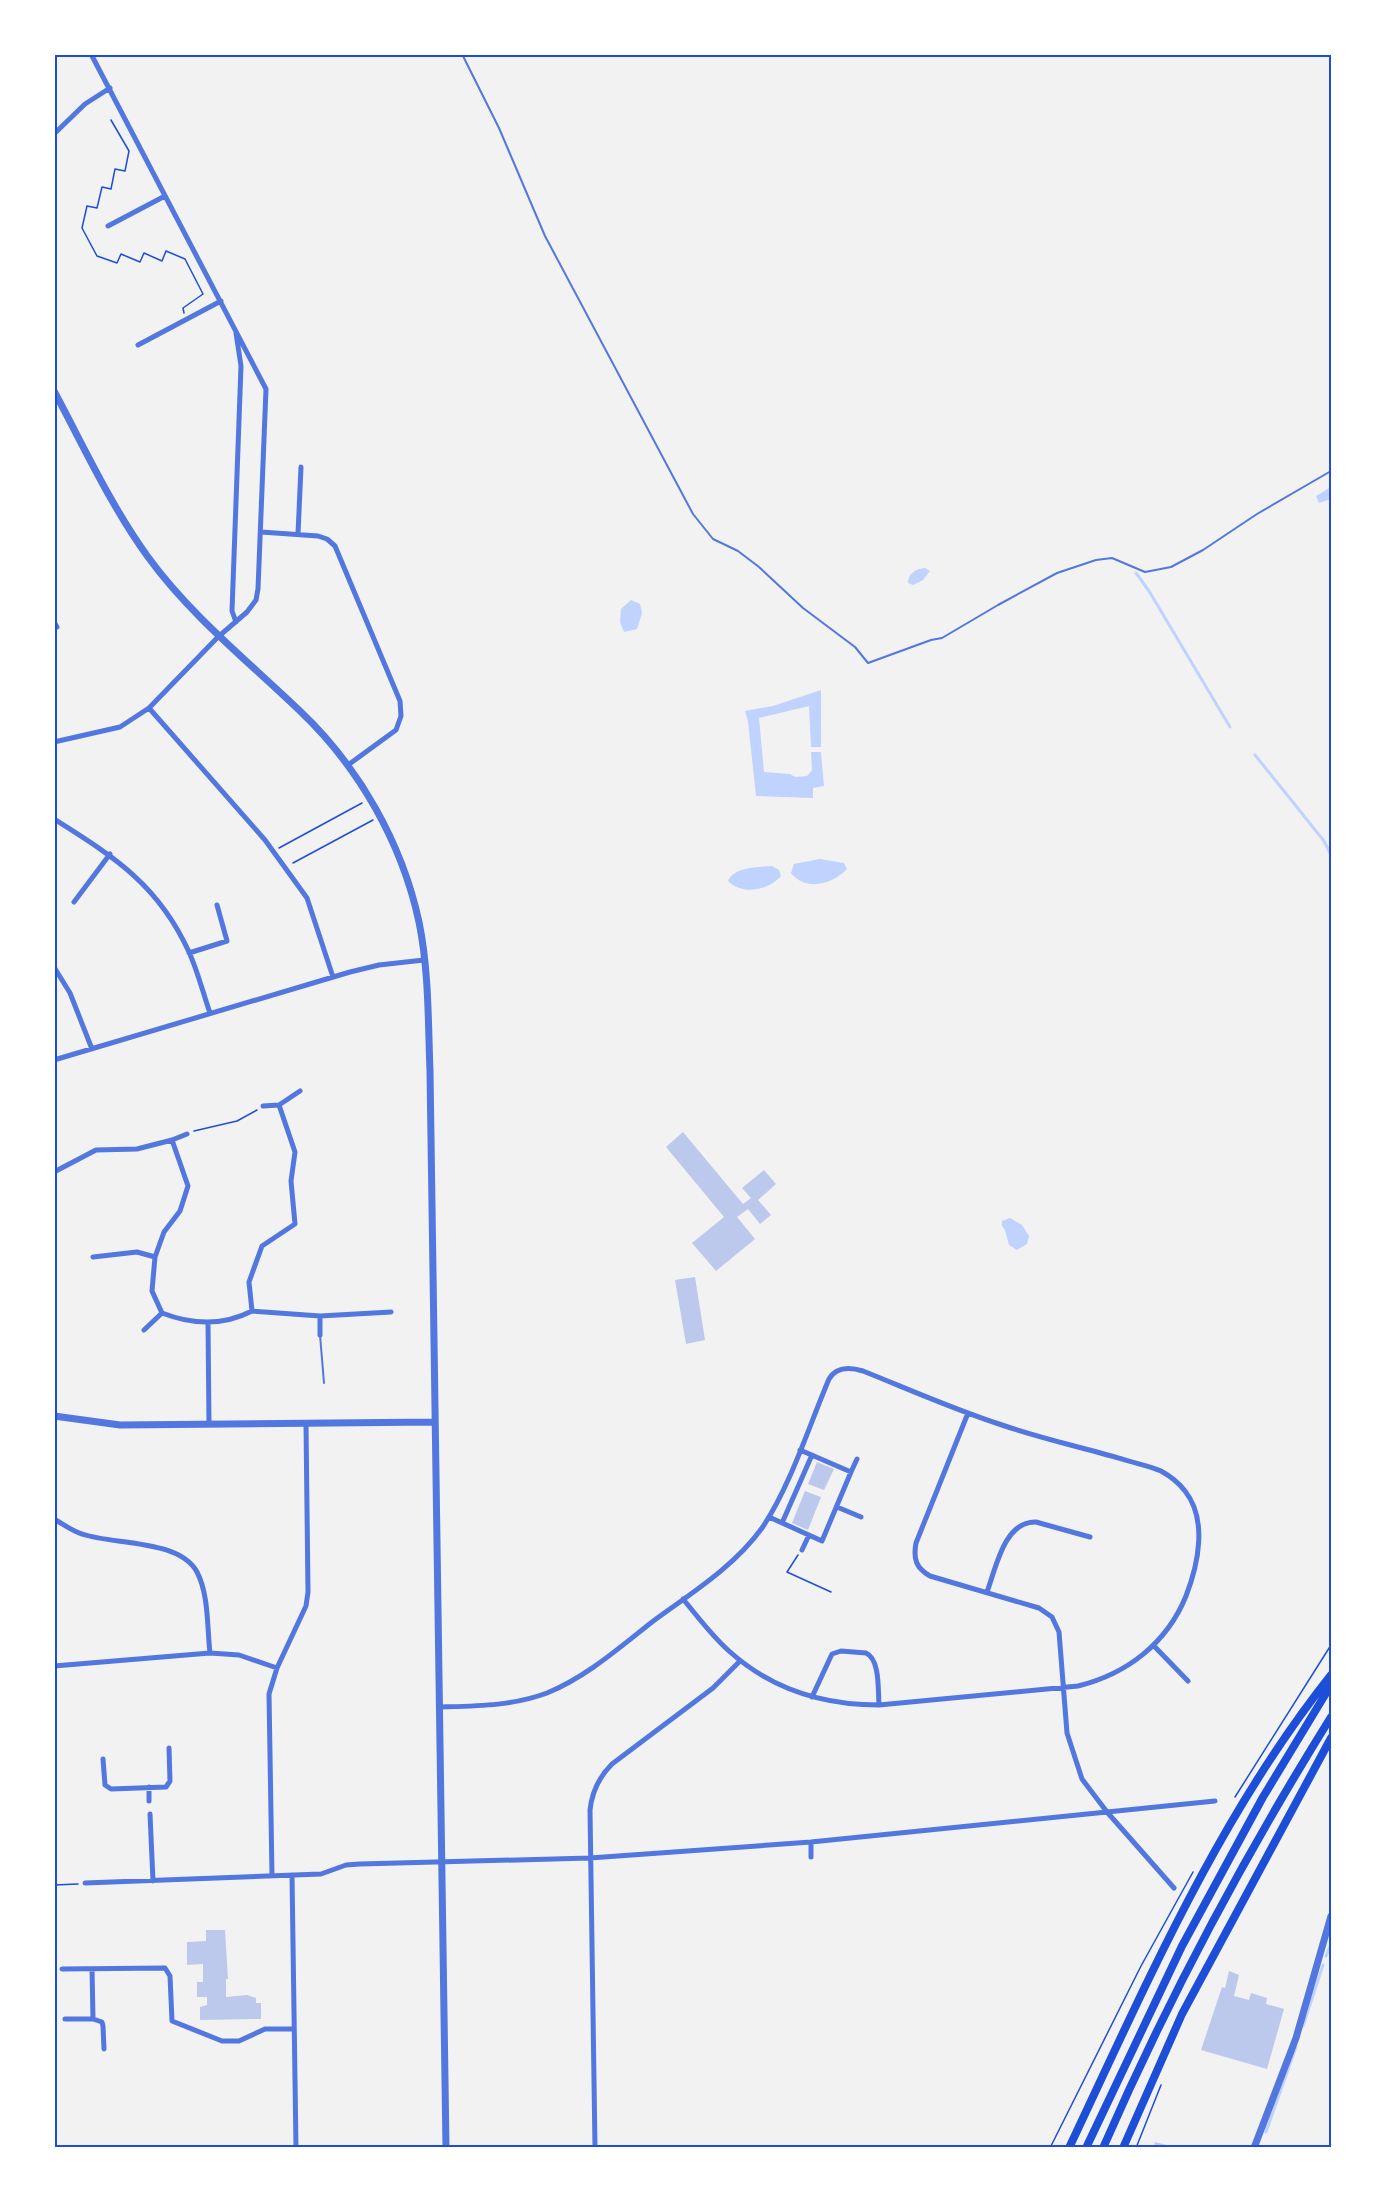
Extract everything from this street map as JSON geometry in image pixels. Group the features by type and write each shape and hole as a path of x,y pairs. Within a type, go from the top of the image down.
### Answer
{"highway":[{"path":"1069,2148 1172,1928 1233,1817 1331,1675"},
{"path":"1086,2148 1187,1935 1263,1797 1331,1685"},
{"path":"1102,2148 1195,1953 1277,1806 1331,1717"},
{"path":"1123,2148 1182,2014 1331,1738"}],"street":[{"path":"54,742 120,728 149,708 252,607 258,595 266,388 92,54"},
{"path":"54,134 85,104 110,88"},
{"path":"108,226 165,196"},
{"path":"138,345 221,301"},
{"path":"234,326 241,366 232,611 236,622"},
{"path":"54,391 116,507 148,557 219,638 302,712 348,765 392,841 419,922 429,1038 446,2148"},
{"path":"298,534 301,467"},
{"path":"261,532 323,537 331,542 338,551 401,706 401,716 396,730 348,765"},
{"path":"149,708 273,852 307,898 333,977"},
{"path":"54,819 126,867 154,895 173,922 189,953 210,1013"},
{"path":"74,902 110,855"},
{"path":"189,953 227,941 218,906"},
{"path":"54,1060 333,977 380,965 424,960"},
{"path":"54,967 70,993 92,1049"},
{"path":"263,1106 279,1105 300,1091"},
{"path":"252,1311 249,1282 262,1246 295,1224 291,1181 295,1152 279,1105"},
{"path":"54,1172 96,1150 137,1149 187,1134"},
{"path":"172,1140 188,1186 180,1211 164,1232 154,1257 152,1291 162,1313 182,1321 208,1323 237,1319 252,1311 320,1316 391,1312"},
{"path":"93,1257 137,1252 154,1257"},
{"path":"144,1330 162,1313"},
{"path":"320,1316 320,1335"},
{"path":"208,1323 209,1424"},
{"path":"440,1707 501,1705 548,1692 582,1675 739,1555 769,1517 832,1374 845,1368 855,1368 1000,1425 1152,1468 1170,1477 1186,1492 1195,1508 1199,1530 1188,1590 1177,1616 1154,1646 1135,1662 1112,1675 1092,1683 1063,1688 879,1705 842,1703 812,1697 779,1684 740,1661 717,1639 683,1599"},
{"path":"968,1413 916,1543 914,1554 916,1563 930,1576 1039,1608 1052,1617 1059,1632 1067,1733 1082,1779 1107,1812 1174,1888"},
{"path":"54,1416 120,1425 435,1422"},
{"path":"272,1875 269,1694 277,1668 306,1606 308,1592 306,1424"},
{"path":"800,1450 851,1472"},
{"path":"782,1523 812,1455"},
{"path":"769,1517 822,1541 857,1459"},
{"path":"837,1507 861,1517"},
{"path":"54,1519 82,1534 169,1551 188,1560 201,1585 210,1653"},
{"path":"987,1592 1008,1539 1017,1526 1036,1521 1090,1537"},
{"path":"802,1550 809,1535"},
{"path":"1154,1646 1188,1681"},
{"path":"812,1697 832,1654 841,1651 866,1653 870,1654 874,1661 879,1705"},
{"path":"54,1666 210,1653 239,1655 277,1668"},
{"path":"595,2148 590,1858 590,1810 594,1788 612,1764 713,1688 740,1661"},
{"path":"103,1759 105,1785 111,1789 166,1787 170,1781 169,1748"},
{"path":"148,1787 149,1801"},
{"path":"85,1884 321,1874 352,1864 590,1858 811,1842 1215,1801"},
{"path":"150,1815 153,1881"},
{"path":"811,1842 811,1857"},
{"path":"292,1875 296,2148"},
{"path":"1254,2148 1296,2038 1331,1916"},
{"path":"62,1969 165,1968 170,1976 172,2021 222,2041 238,2040 265,2029 294,2029"},
{"path":"92,1969 93,2019"},
{"path":"64,2019 93,2019 102,2022 104,2049"}],"lane":[{"path":"462,54 500,128 545,236 693,514 713,539 738,551 759,567 803,608 855,647 868,663 942,638 1057,573 1096,560 1112,558 1145,572 1171,567 1203,550 1257,514 1331,471"},
{"path":"320,1335 324,1383"}],"path":[{"path":"111,120 129,151 125,171 115,170 111,189 102,187 97,208 87,206 82,228 97,256 117,263 121,254 140,262 144,253 162,261 166,251 185,259 203,294 183,308 185,320"},
{"path":"273,852 369,799"},
{"path":"285,867 379,817"},
{"path":"187,1134 205,1127 237,1121 263,1106"},
{"path":"802,1550 787,1572 831,1592"},
{"path":"54,1885 85,1884"},
{"path":"1137,2148 1148,2116"}],"water":[{"path":"1331,487 1331,499 1319,503 1316,496"},
{"path":"925,568 930,571 923,580 913,585 908,583 913,572"},
{"path":"631,600 640,604 642,613 637,629 624,632 620,622 621,609"},
{"path":"821,690 821,747 811,747 809,706 759,718 764,772 790,774 795,777 807,776 812,770 811,752 821,752 824,786 813,788 813,798 756,796 745,711 773,706"},
{"path":"820,859 844,863 847,869 834,879 819,884 804,882 791,873 794,864"},
{"path":"772,866 779,870 781,876 763,888 741,889 728,881 731,876 741,870"},
{"path":"1010,1218 1022,1225 1029,1236 1027,1244 1017,1250 1009,1245 1002,1226 1002,1221"}],"building":[{"path":"683,1132 743,1204 751,1198 742,1188 764,1170 776,1184 758,1200 771,1215 760,1224 748,1209 737,1217 755,1239 716,1271 692,1243 724,1217 666,1147"},
{"path":"695,1277 705,1340 686,1344 675,1280"},
{"path":"817,1462 834,1469 824,1490 808,1484"},
{"path":"805,1491 821,1497 808,1530 792,1523"},
{"path":"206,1930 225,1930 228,1979 226,1979 226,1997 247,1995 256,1998 256,2003 261,2003 261,2019 200,2020 200,2007 207,2005 207,1997 197,1997 197,1982 203,1982 203,1964 187,1965 187,1942 206,1941"},
{"path":"1229,1971 1239,1975 1234,1996 1249,2000 1251,1993 1267,1998 1266,2004 1284,2009 1267,2069 1201,2050 1222,1987 1225,1988"},
{"path":"1155,2142 1174,2147 1174,2148 1154,2148"}],"waterway":[{"path":"1136,573 1230,727"},
{"path":"1255,755 1324,841 1331,855"},
{"path":"1326,1956 1331,1944"},
{"path":"1303,2026 1323,1965"},
{"path":"1266,2132 1296,2047"}]}
